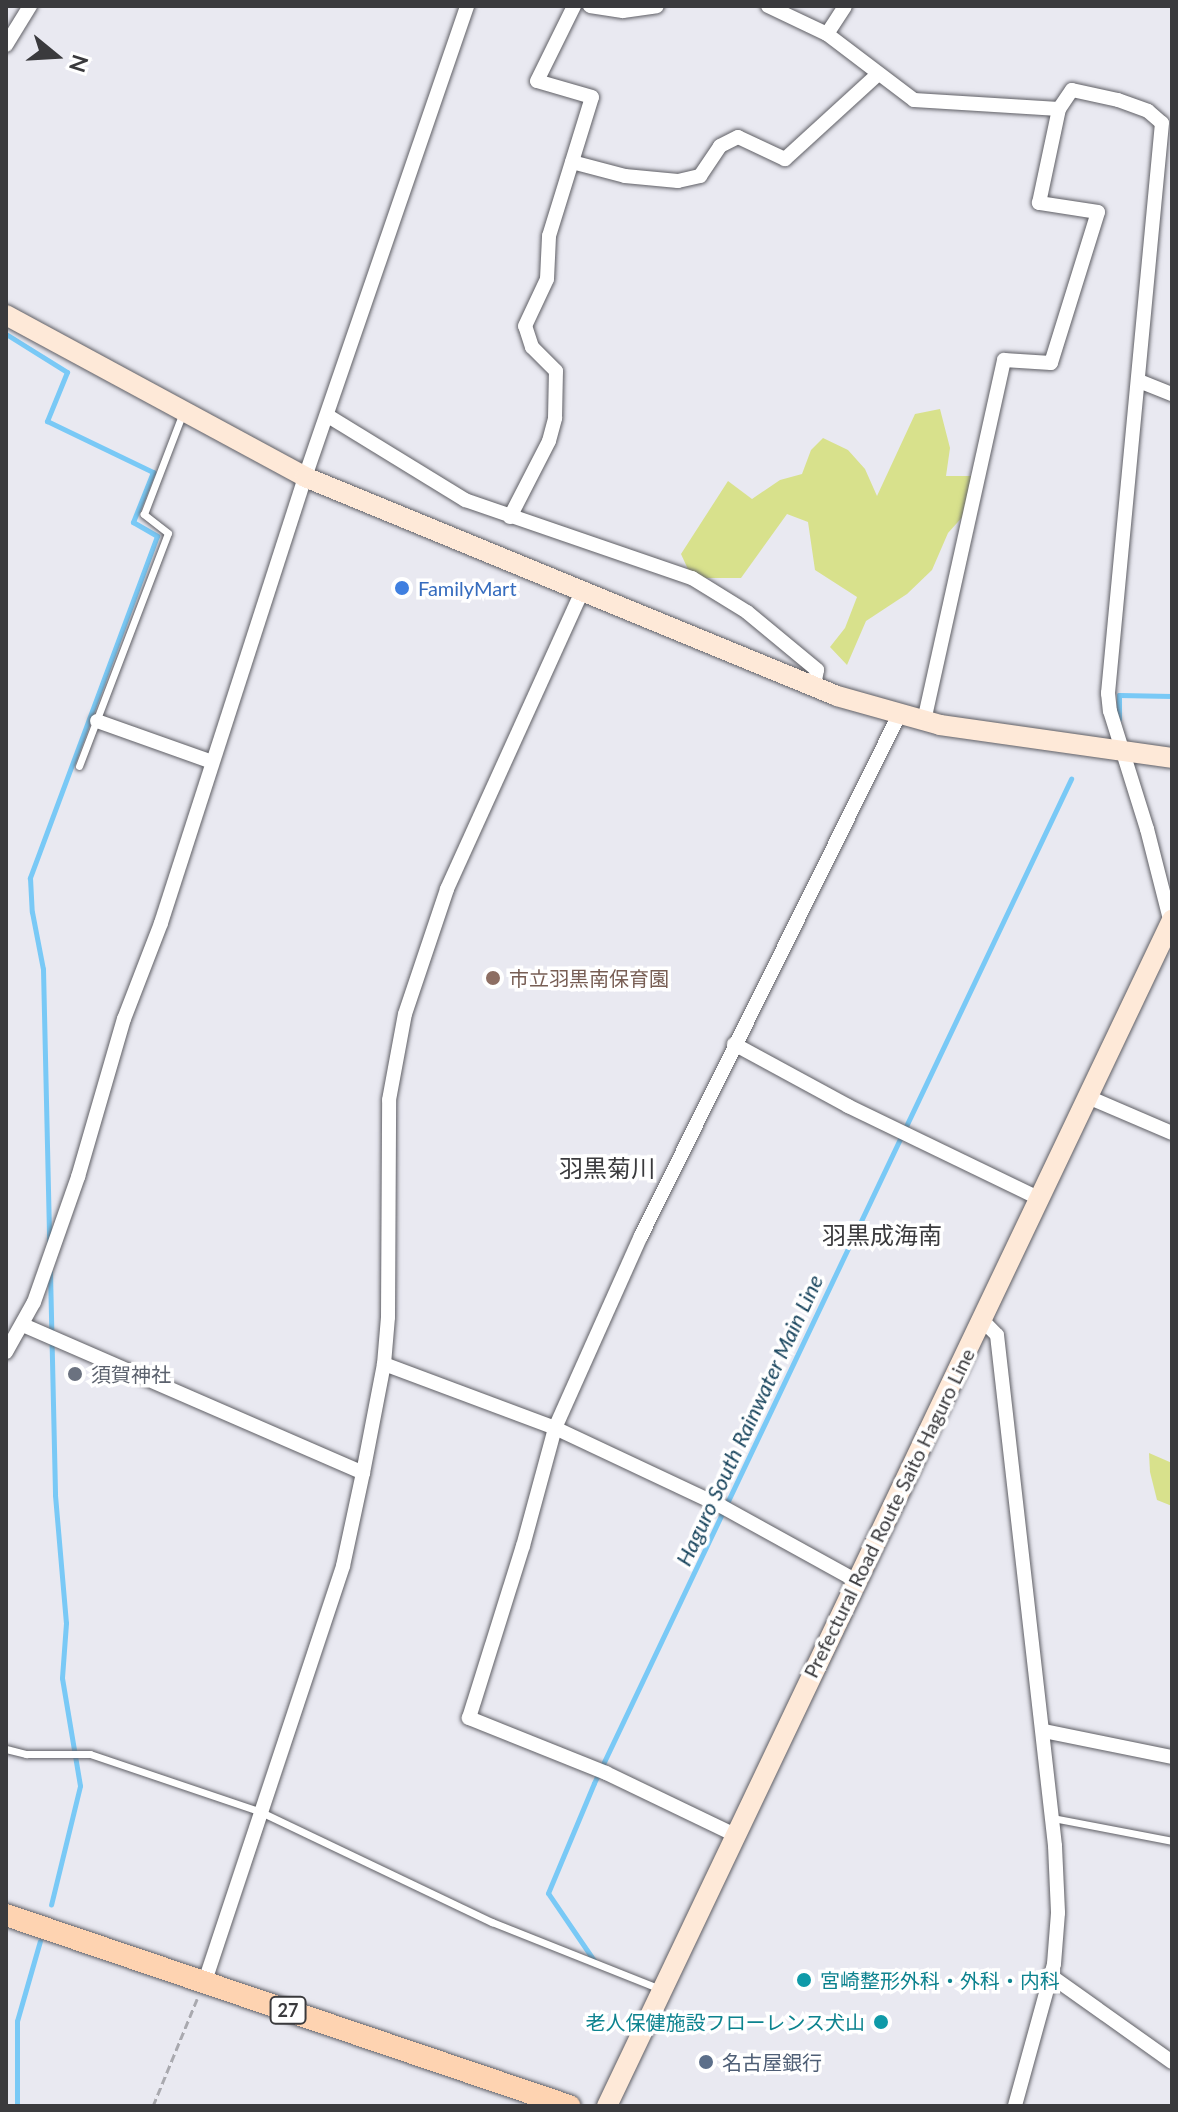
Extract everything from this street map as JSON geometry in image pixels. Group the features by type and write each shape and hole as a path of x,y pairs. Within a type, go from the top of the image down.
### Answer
{"main road":[{"path":"6,315 305,477 814,686 924,721 1172,758"},
{"name":"Prefectural Road Route Saito Haguro Line","path":"607,2106 1171,922"},
{"name":"27","path":"6,1915 569,2106"}],"street":[{"path":"6,45 30,6"},
{"path":"6,1352 23,1325 78,1177 124,1019 161,923 305,477 467,6"},
{"path":"510,517 549,441 555,418 556,371 532,347 525,326 547,279 549,236 592,97 537,81 574,6"},
{"path":"590,6 623,11 657,6"},
{"path":"768,6 827,34 877,75 914,100 1059,109"},
{"path":"827,34 845,6"},
{"path":"572,162 625,176 678,181 700,176 720,146 738,137 785,159 877,75"},
{"path":"924,721 1004,360 1051,363 1098,212 1039,203 1059,109 1072,90 1118,100 1148,111 1162,123 1108,693 1121,751 1147,829 1171,922"},
{"path":"1139,381 1172,394"},
{"path":"328,416 465,500 692,578 747,612 817,670 814,686"},
{"path":"205,1981 343,1566 363,1473 384,1364 388,1317 389,1100 405,1014 447,889 582,592"},
{"path":"735,1835 600,1770 469,1718 523,1546 555,1428 641,1236 899,715"},
{"path":"97,721 212,762"},
{"path":"734,1044 848,1106 1040,1199"},
{"path":"1088,1097 1172,1133"},
{"path":"982,1320 997,1335 1044,1731 1058,1913 1051,1976 1015,2106"},
{"path":"23,1325 363,1473"},
{"path":"384,1364 555,1428 726,1509 857,1581"},
{"path":"1044,1731 1172,1757"},
{"path":"1051,1976 1172,2062"}],"lane":[{"path":"79,766 168,533 144,514 183,413"},
{"path":"6,1749 26,1754 82,1753 131,1766 261,1812 492,1922 663,1990"},
{"path":"1053,1818 1172,1841"}],"path":[{"path":"153,2106 205,1981"}],"green space":[{"path":"940,409 950,448 946,476 977,476 975,503 948,533 932,570 907,594 866,621 847,665 830,647 845,628 857,597 815,570 808,522 787,514 741,578 692,578 681,554 728,481 752,499 780,480 802,474 811,450 823,438 848,450 865,469 877,496 915,414"},
{"path":"1149,1453 1172,1463 1172,1506 1157,1500"}],"waterway":[{"path":"6,334 67,372 47,421 153,472 133,522 157,536 30,878 32,912 43,969 49,1242"},
{"name":"Haguro South Rainwater Main Line","path":"1119,719 1119,695 1172,696"},
{"name":"Haguro South Rainwater Main Line","path":"595,1962 548,1893 594,1783 1071,779"},
{"path":"50,1272 55,1495 66,1623 62,1678 80,1786 51,1905"},
{"path":"17,2106 17,2021 40,1941"}],"place":[{"name":"FamilyMart","path":"402,588"},
{"name":"市立羽黒南保育園","path":"493,978"},
{"name":"須賀神社","path":"75,1374"},
{"name":"宮崎整形外科・外科・内科","path":"804,1980"},
{"name":"老人保健施設フローレンス犬山","path":"881,2022"},
{"name":"名古屋銀行","path":"706,2062"}],"district":[{"name":"羽黒菊川","path":"607,1168"},
{"name":"羽黒成海南","path":"882,1235"}]}
